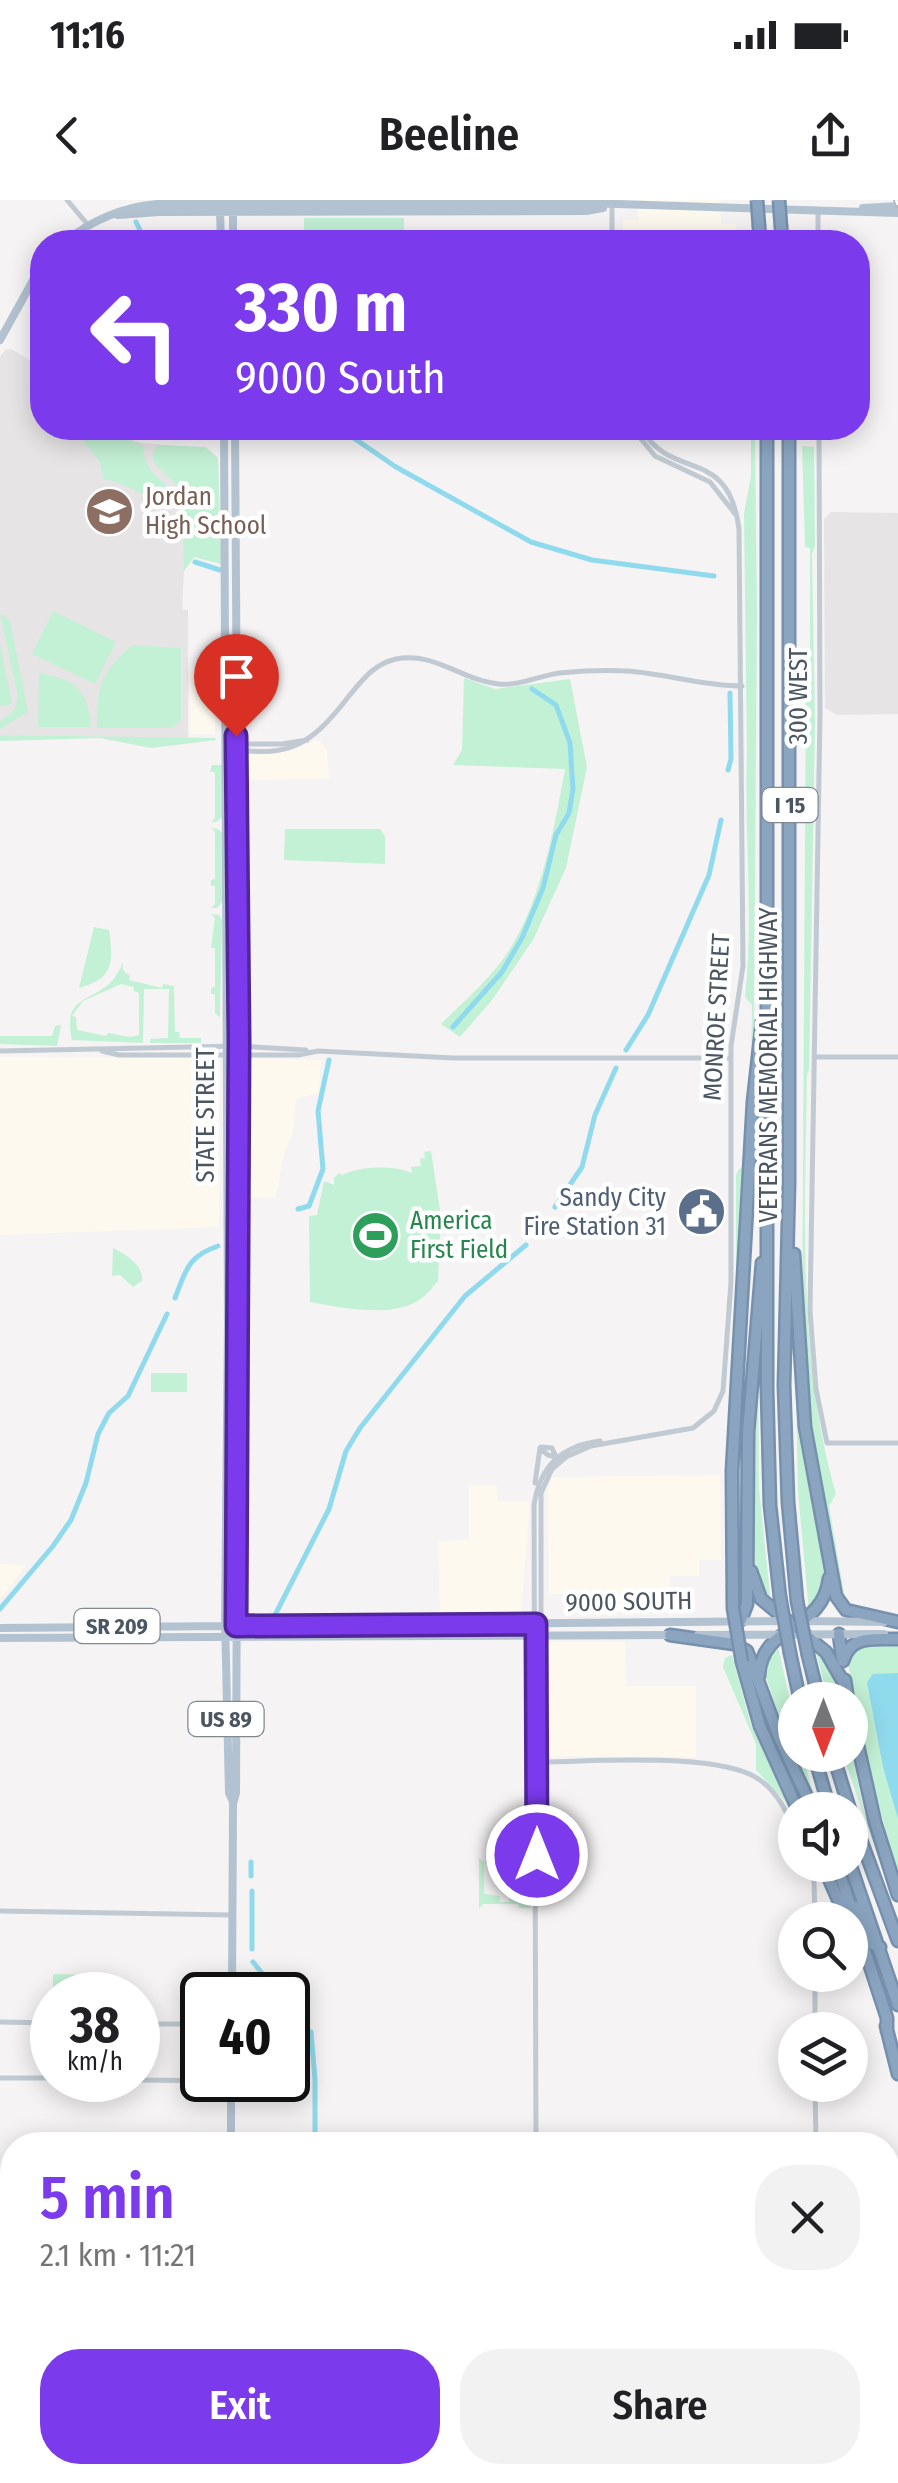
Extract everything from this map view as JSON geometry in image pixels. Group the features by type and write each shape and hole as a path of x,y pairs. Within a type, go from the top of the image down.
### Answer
{"highway":[{"path":"757,200 759,230"},
{"path":"780,200 781,230"},
{"name":"VETERANS MEMORIAL HIGHWAY","path":"767,440 769,1474 780,1597 796,1682"},
{"name":"VETERANS MEMORIAL HIGHWAY","path":"789,440 789,1183 784,1402 797,1600 814,1682"},
{"path":"767,950 752,1102 732,1456 732,1608 742,1662 767,1743 790,1792"},
{"path":"789,1183 799,1372 809,1457 836,1596 851,1612 898,1622"},
{"path":"741,1620 746,1604 748,1432 768,1202"},
{"path":"759,1679 762,1654 770,1642 797,1626 818,1607 827,1591 824,1538"},
{"path":"748,1550 756,1592 772,1612 797,1626 830,1658 843,1682"},
{"path":"839,1634 845,1682"},
{"path":"670,1635 742,1646 750,1654 779,1737 805,1792"},
{"path":"843,1662 854,1642 898,1637"},
{"path":"863,1772 898,1894"},
{"path":"868,1859 898,1941"},
{"path":"843,1882 888,2031"},
{"path":"845,1882 872,1944 881,1948"},
{"path":"857,1882 898,2005"},
{"path":"868,1976 898,2074"}],"main road":[{"path":"81,230 122,209 142,206 498,201 898,209"},
{"path":"498,201 514,212"},
{"path":"481,212 498,201"},
{"path":"233,206 514,212 586,211 612,203"},
{"path":"0,340 30,283"},
{"name":"STATE STREET","path":"224,440 225,1631 229,1794 233,1802"},
{"name":"STATE STREET","path":"232,1972 239,1050 234,440"},
{"path":"225,534 235,558"},
{"name":"9000 SOUTH","path":"0,1638 225,1631 236,1626 741,1620 839,1634 898,1637"},
{"name":"9000 SOUTH","path":"797,1626 898,1622"},
{"path":"37,1637 80,1632 84,1627"},
{"name":"9000 SOUTH","path":"0,1628 225,1631 236,1637 784,1635"},
{"path":"231,2132 232,2102"}],"street":[{"path":"67,200 88,225"},
{"path":"612,203 612,230"},
{"path":"818,209 818,230"},
{"path":"642,440 655,456 710,482 736,515"},
{"name":"MONROE STREET","path":"556,1457 580,1444 693,1428 711,1415 722,1396 731,1282 731,1058 743,966 742,686 736,504 721,482 704,469 658,450 650,440"},
{"name":"300 WEST","path":"818,440 820,716 811,1326 816,1389 827,1444 898,1443"},
{"path":"226,748 288,749 310,739 326,726 372,669 403,658 433,661 494,684 510,685 560,673 627,671 711,686 742,686"},
{"path":"0,1052 108,1047 452,1058 731,1058"},
{"path":"814,1058 898,1057"},
{"name":"MONROE STREET","path":"542,1485 566,1457 613,1441"},
{"path":"536,2132 534,1505 540,1448 556,1457"},
{"path":"536,1624 540,1614 542,1485 556,1457"},
{"path":"534,1505 542,1474 556,1457"},
{"path":"536,1762 704,1762 733,1766 756,1777 778,1799"},
{"path":"0,1912 232,1915"},
{"path":"0,2022 30,2023"},
{"path":"0,2078 30,2078"},
{"path":"815,2102 816,2132"}],"shaded area":[{"path":"638,200 720,200 721,224 736,224 736,230 623,230 623,220 638,220"},
{"name":"Jordan High School","path":"11,349 30,360 30,440 133,440 207,448 218,458 221,564 194,557 184,571 182,609 188,610 188,738 0,735 0,357"},
{"path":"831,512 898,513 898,714 837,715 825,708 824,519"},
{"path":"190,667 215,667 215,734 190,734"},
{"path":"316,740 327,751 329,779 240,780 242,754 290,751"},
{"path":"0,1057 220,1058 219,1227 0,1235"},
{"path":"249,1058 321,1060 319,1093 296,1099 293,1132 283,1157 276,1198 243,1197"},
{"path":"720,1475 721,1560 699,1560 699,1576 670,1576 671,1611 573,1612 572,1594 549,1594 548,1487 552,1477"},
{"path":"497,1485 497,1501 530,1501 521,1616 440,1619 438,1541 469,1540 469,1486"},
{"path":"0,1564 26,1565 0,1600"},
{"path":"551,1642 625,1642 626,1686 696,1686 696,1757 547,1756 544,1649"}],"green space":[{"path":"304,218 404,218 404,230 304,230"},
{"path":"82,440 129,440 143,446 148,466 169,488 175,503 103,479 100,462"},
{"path":"751,440 755,440 757,615 754,1029 751,1068 752,1005 745,997 749,906 744,514 751,476"},
{"path":"158,445 205,447 218,458 221,564 194,557 184,571 182,490 155,464 152,454"},
{"path":"802,446 814,447 815,546 806,1286 815,1390 836,1494 829,1506 846,1605 842,1603 811,1434 802,1344 810,548 805,547"},
{"path":"53,611 116,642 95,684 32,654"},
{"path":"0,614 10,620 28,712 0,729 0,722 15,709 18,696"},
{"path":"0,644 12,704 0,706"},
{"path":"132,645 181,648 181,720 172,728 97,728 102,682"},
{"path":"39,673 77,688 87,703 91,727 38,727"},
{"path":"464,678 495,689 570,679 587,767 566,868 533,940 492,1000 460,1037 441,1024 492,973 518,935 544,865 565,769 453,765 462,750"},
{"path":"0,735 216,740 151,748 100,738 0,741"},
{"path":"212,765 222,765 222,817 216,822 211,822 215,818"},
{"path":"211,828 222,833 222,902 217,908 211,908 215,904 211,880 215,879 215,832"},
{"path":"285,829 380,829 385,836 385,864 284,860"},
{"path":"211,914 222,920 220,1017 215,1014 215,994 211,994 215,987 215,948 211,948 215,918"},
{"path":"94,927 109,930 111,960 105,974 79,988"},
{"path":"123,962 129,980 162,988 163,984 174,986 175,1032 179,1032 180,1038 201,1038 201,1043 150,1043 150,1039 168,1038 169,989 144,989 143,1043 72,1040 70,1023 73,1011 78,1004 115,977","holes":["121,984 134,987 139,993 139,1035 106,1036 77,1030 76,1017 72,1016 83,1001"]},
{"path":"61,1025 57,1046 0,1044 0,1036 52,1036 55,1026"},
{"name":"America First Field","path":"431,1151 441,1217 438,1281 422,1298 398,1308 368,1310 310,1302 309,1216 317,1215 324,1181 334,1185 339,1173 367,1168 412,1173 411,1167 421,1166 424,1152"},
{"path":"745,1165 737,1274 736,1274 736,1176"},
{"path":"113,1248 137,1266 142,1281 133,1287 120,1275 112,1276"},
{"path":"758,1371 759,1489 771,1604 763,1596 755,1575 752,1469"},
{"path":"151,1373 187,1373 187,1392 151,1392"},
{"path":"796,1390 825,1578 824,1588 809,1611 798,1492"},
{"path":"740,1410 742,1599 739,1613 737,1532"},
{"path":"777,1642 786,1682 778,1682 778,1714 765,1674 764,1663"},
{"path":"898,1643 898,1873 868,1764 868,1682 852,1682 848,1663 848,1655 857,1646"},
{"path":"815,1647 838,1682 824,1682"},
{"path":"732,1655 750,1722 782,1792 778,1793 756,1770 756,1744 723,1667 725,1658"},
{"path":"849,1772 856,1772 860,1792 856,1792"},
{"path":"479,1857 483,1862 518,1863 519,1858 532,1858 531,1908 483,1904 479,1909","holes":["484,1863 492,1863 492,1871 509,1865 509,1878 516,1879 516,1889 509,1889 509,1902 484,1894"]}],"water":[{"path":"898,1673 898,1819 883,1767 867,1682 873,1674"}],"waterway":[{"path":"136,222 140,230"},
{"path":"357,440 396,467 531,542 592,560 714,576"},
{"path":"195,562 220,570"},
{"path":"453,1027 502,972 522,938 543,888 556,835 569,813 573,789 570,743 556,705 532,689"},
{"path":"728,770 730,693"},
{"path":"626,1050 648,1015 709,875 721,820"},
{"path":"298,1209 309,1206 323,1169 318,1111 329,1060"},
{"path":"555,1207 582,1167 595,1115 616,1068"},
{"path":"274,1617 329,1509 346,1451 360,1428 465,1296 526,1245"},
{"path":"175,1298 194,1259 218,1246"},
{"path":"0,1609 71,1520 86,1483 98,1434 109,1413 128,1396 167,1314"},
{"path":"251,1862 251,1876"},
{"path":"252,1891 252,1949"},
{"path":"253,1962 261,1972"},
{"path":"311,2032 315,2132"}],"railway":[{"path":"896,200 898,205"}],"place":[{"name":"Jordan High School","path":"110,511"},
{"name":"Sandy City Fire Station 31","path":"701,1212"},
{"name":"America First Field","path":"375,1235"}],"route":[{"path":"236,736 236,1626 536,1624 537,1855"}]}
